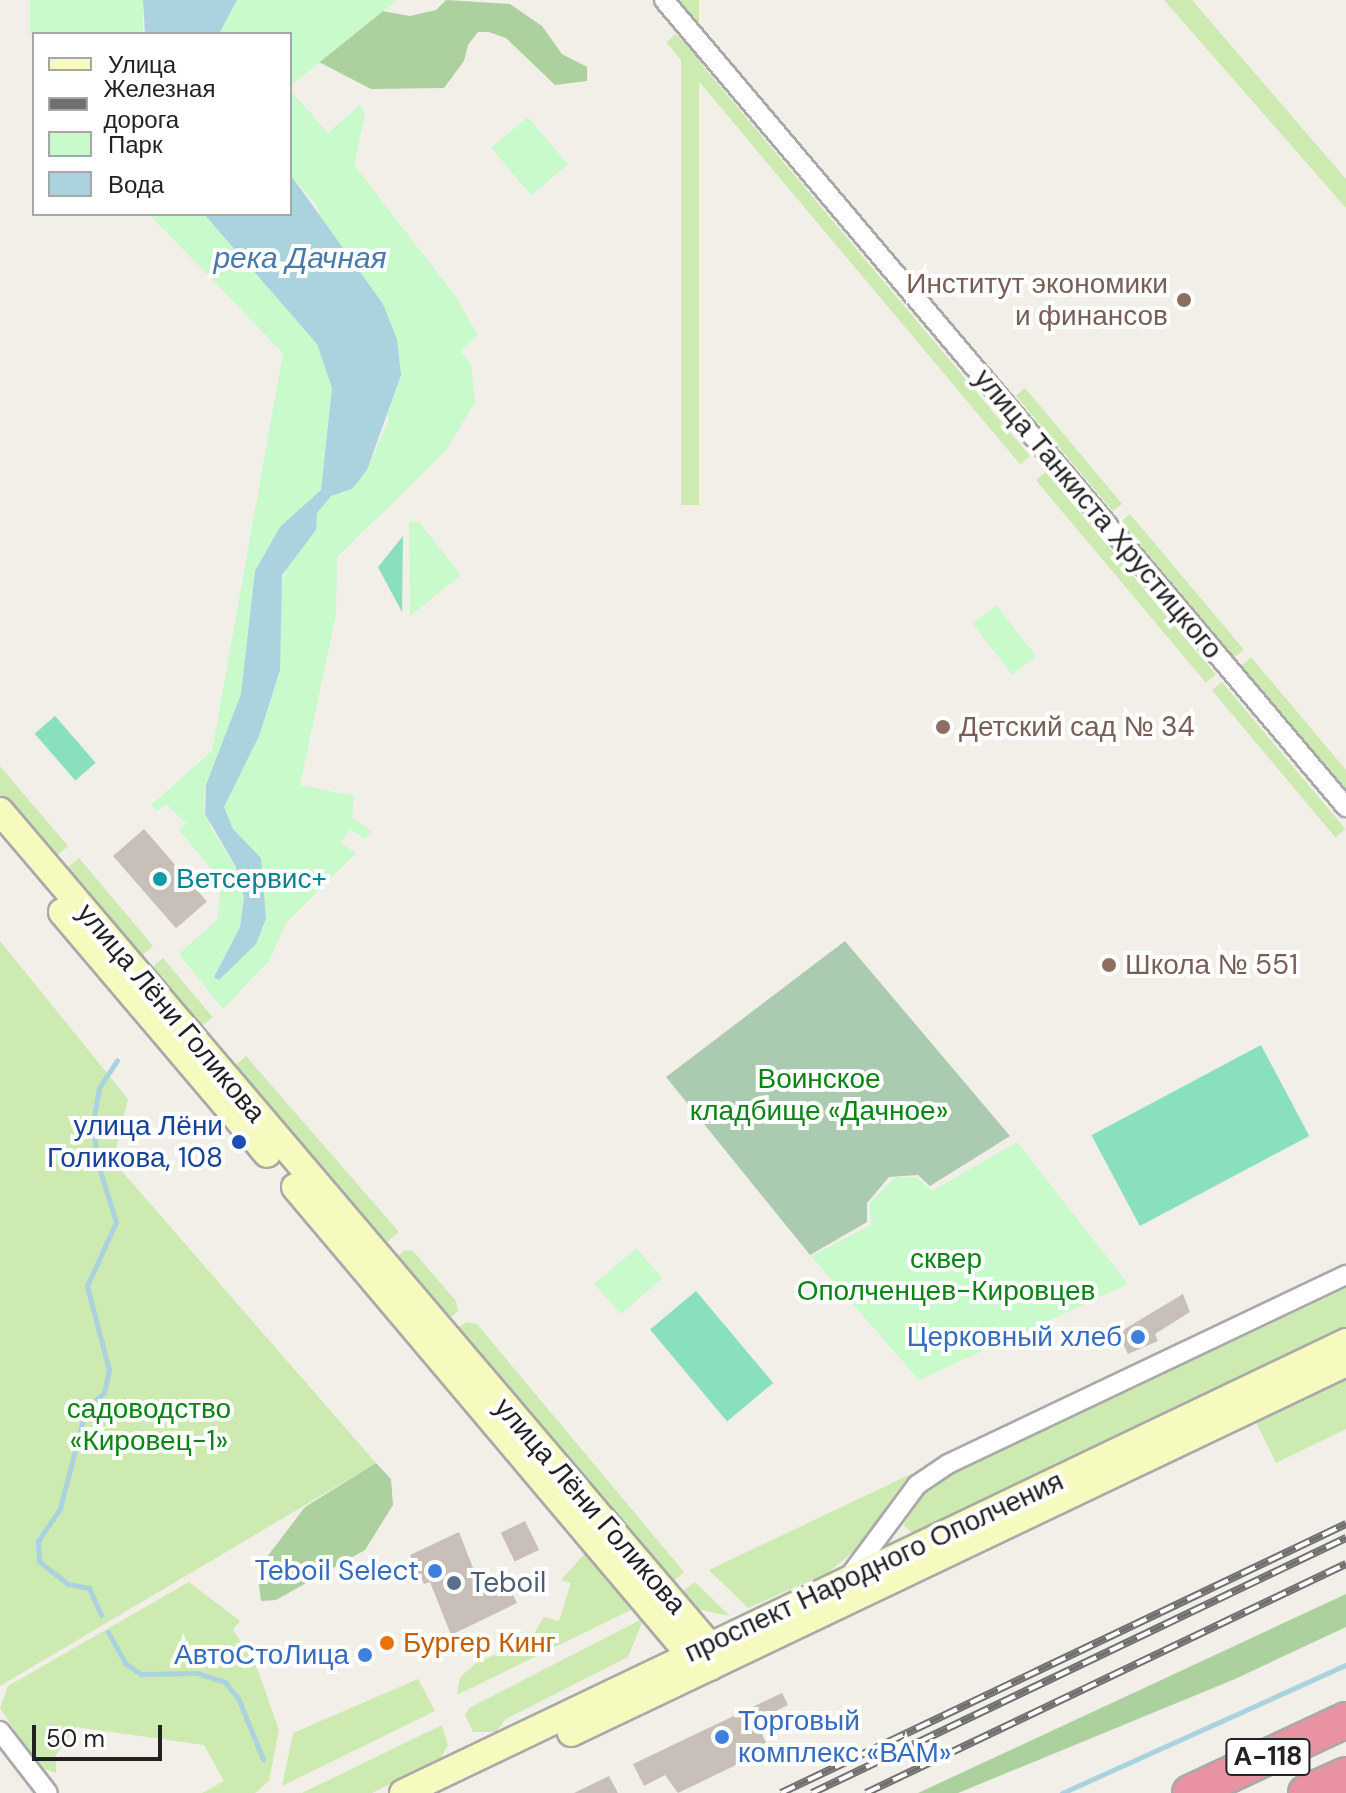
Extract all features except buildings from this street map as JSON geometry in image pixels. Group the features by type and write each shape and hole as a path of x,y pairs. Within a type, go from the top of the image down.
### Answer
{"highway":[{"name":"А-118","path":"1190,1793 1346,1720"},
{"name":"А-118","path":"1306,1793 1346,1775"}],"street":[{"name":"улица Танкиста Хрустицкого","path":"664,0 1346,807"},
{"name":"улица Лёни Голикова","path":"0,811 703,1656"},
{"name":"улица Лёни Голикова","path":"0,840 703,1656"},
{"path":"846,1580 917,1485 948,1464 1346,1275"},
{"name":"проспект Народного Ополчения","path":"445,1793 846,1580 1346,1342"},
{"name":"проспект Народного Ополчения","path":"403,1793 1346,1363"},
{"path":"0,1731 48,1793"}],"green space":[{"path":"30,0 143,0 143,32 30,34"},
{"path":"237,0 397,0 292,84 292,32 220,32"},
{"path":"446,0 510,4 542,26 562,54 587,67 587,81 555,85 506,38 489,32 478,32 468,45 464,61 444,88 371,89 315,60 376,10 410,16 436,10"},
{"path":"681,0 699,0 699,505 681,505"},
{"path":"1164,0 1192,0 1346,179 1346,208"},
{"path":"676,34 1030,456 1020,464 666,42"},
{"path":"292,92 328,133 360,105 365,115 354,165 456,297 478,335 460,351 471,364 475,402 445,452 337,557 336,615 300,785 354,796 352,818 372,831 365,839 350,829 341,843 356,853 286,923 269,961 223,1009 179,954 218,919 220,880 179,830 186,823 166,804 157,811 151,805 212,751 283,353 151,216 206,216 317,344 332,388 321,490 343,494 367,470 389,419 317,206 292,176","holes":["311,503 316,530 288,565 279,591 280,670 259,736 224,807 233,829 261,858 264,928 219,980 214,976 240,927 244,898 236,867 212,830 203,805 206,785 241,694 255,571 280,527"]},
{"path":"528,117 568,164 531,195 491,148"},
{"path":"1025,388 1122,504 1113,511 1016,396"},
{"path":"1046,472 1216,674 1206,683 1036,480"},
{"path":"1130,514 1244,650 1235,657 1121,522"},
{"path":"409,522 419,522 461,575 410,616"},
{"path":"403,536 402,612 378,567"},
{"path":"996,605 1036,656 1012,675 972,623"},
{"path":"1251,657 1346,770 1346,789 1241,666"},
{"path":"1222,682 1345,829 1335,837 1212,690"},
{"path":"55,716 96,763 75,781 35,734"},
{"path":"0,766 68,846 54,858 0,795"},
{"path":"79,858 153,946 138,958 64,870"},
{"name":"садоводство «Кировец-1»","path":"0,941 128,1099 113,1161 376,1463 0,1686"},
{"name":"Воинское кладбище «Дачное»","path":"845,941 1010,1136 930,1186 918,1175 889,1177 867,1203 867,1222 810,1255 666,1077"},
{"path":"163,958 212,1017 198,1029 148,970"},
{"path":"1261,1045 1309,1136 1140,1226 1091,1135"},
{"path":"246,1056 399,1232 385,1244 232,1068"},
{"name":"сквер Ополченцев-Кировцев","path":"1017,1142 1128,1284 919,1380 811,1256 871,1225 870,1203 895,1177 916,1177 932,1191"},
{"path":"636,1248 662,1278 621,1314 594,1284"},
{"path":"405,1250 413,1251 456,1301 458,1311 446,1321 394,1259"},
{"path":"1346,1288 1346,1333 915,1535 903,1525 926,1490 950,1475"},
{"path":"696,1291 773,1383 727,1421 650,1330"},
{"path":"466,1322 477,1324 684,1572 670,1584 624,1522 620,1525 454,1331"},
{"path":"1346,1374 1346,1429 1276,1463 1254,1418"},
{"path":"376,1463 391,1479 393,1505 365,1550 276,1600 261,1601 257,1570 305,1507"},
{"path":"913,1473 860,1546 829,1572 748,1608 709,1570"},
{"path":"587,1551 635,1608 457,1695 460,1677 475,1664 532,1637 544,1617 559,1621 571,1583 561,1580"},
{"path":"189,1582 240,1621 233,1630 257,1668 279,1730 269,1781 255,1793 202,1793 224,1781 204,1745 76,1727 56,1755 56,1773 39,1767 0,1708 8,1686"},
{"path":"695,1582 730,1616 691,1608 679,1594"},
{"path":"1346,1594 1346,1627 1235,1679 958,1793 918,1793"},
{"path":"644,1618 628,1657 506,1719 496,1732 473,1732 465,1715 469,1708"},
{"path":"418,1679 435,1711 282,1786 293,1733"},
{"path":"442,1725 448,1745 441,1758 372,1793 302,1793"}],"water":[{"path":"143,0 237,0 220,32 145,32"},
{"name":"река Дачная","path":"292,177 383,304 397,339 401,375 367,470 352,489 331,496 317,513 316,530 282,575 280,670 259,736 224,807 233,829 261,858 266,919 256,944 219,980 214,977 240,927 244,898 236,867 205,814 206,785 241,694 255,571 280,527 321,490 332,388 317,344 206,216 292,216"}],"waterway":[{"name":"река Дачная","path":"101,1615 89,1588 68,1584 39,1561 38,1541 60,1508 86,1408 104,1393 109,1370 87,1286 116,1222 97,1161 93,1122 99,1088 117,1060"},
{"name":"река Дачная","path":"108,1632 126,1664 141,1674 197,1673 225,1682 238,1698 263,1759"},
{"path":"1062,1793 1346,1665"}],"railway":[{"path":"781,1793 1346,1524"},
{"path":"812,1793 1346,1538"},
{"path":"866,1793 1346,1564"}],"place":[{"name":"Институт экономики и финансов","path":"1184,300"},
{"name":"Детский сад № 34","path":"943,727"},
{"name":"Ветсервис+","path":"160,879"},
{"name":"Школа № 551","path":"1109,965"},
{"name":"улица Лёни Голикова, 108","path":"239,1142"},
{"name":"Церковный хлеб","path":"1138,1337"},
{"name":"Teboil Select","path":"435,1571"},
{"name":"Teboil","path":"454,1583"},
{"name":"Бургер Кинг","path":"387,1643"},
{"name":"АвтоСтоЛица","path":"365,1655"},
{"name":"Торговый комплекс «ВАМ»","path":"722,1737"}]}
